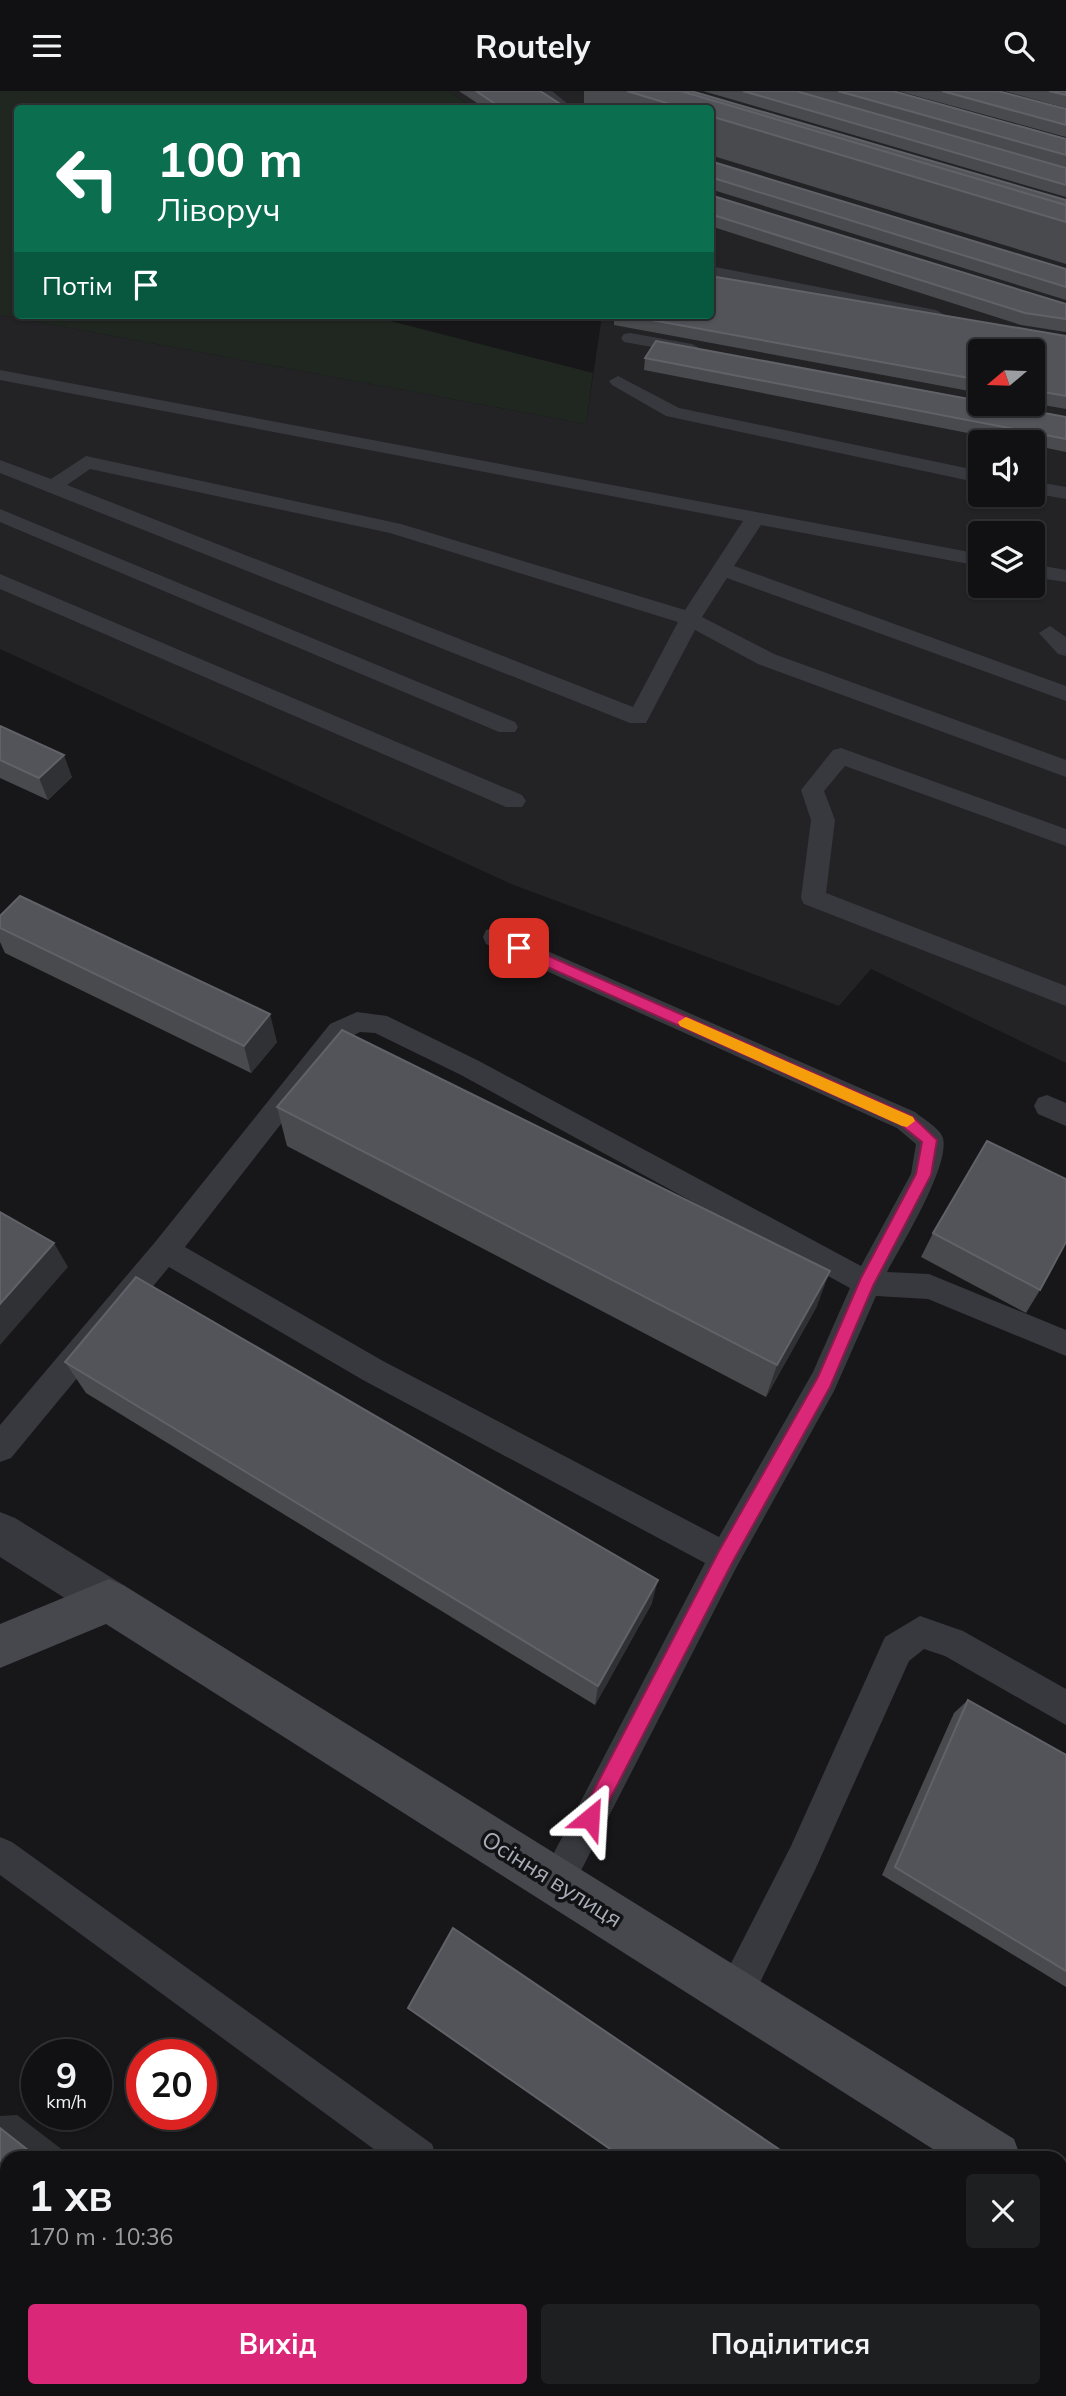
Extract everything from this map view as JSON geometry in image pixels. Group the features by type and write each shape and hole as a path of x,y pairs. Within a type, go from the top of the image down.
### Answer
{"street":[{"name":"Осіння вулиця","path":"0,1533 984,2151"},
{"path":"0,1646 109,1601"}],"lane":[{"path":"542,91 561,105"},
{"path":"714,272 953,319"},
{"path":"630,338 711,353"},
{"path":"0,375 968,558"},
{"path":"618,381 673,412 968,474"},
{"path":"55,485 86,462 394,528 690,619 766,659 1066,769"},
{"path":"0,466 55,485 638,718 690,619 755,519"},
{"path":"1045,489 1066,493"},
{"path":"0,515 507,727"},
{"path":"722,569 1066,695"},
{"path":"1045,572 1066,576"},
{"path":"0,581 514,801"},
{"path":"1066,635 1051,633 1066,649"},
{"path":"1066,838 841,756 812,790 823,820 813,898 1066,996"},
{"path":"495,937 906,1120 930,1140 924,1175 867,1283 824,1381 725,1557 557,1882"},
{"path":"0,1448 166,1250 339,1031 357,1021 378,1023 470,1068 867,1283 929,1287 1066,1343"},
{"path":"166,1250 258,1306 453,1416 725,1557"},
{"path":"735,1994 803,1858 897,1649 920,1632 953,1642 1066,1708"},
{"path":"0,1854 408,2151"}],"shaded area":[{"path":"0,91 448,91 469,105 14,105 14,318 0,315"},
{"path":"448,91 1066,91 1066,1063 871,969 839,1006 511,884 0,649 0,315 586,424 601,319 714,319 714,105 469,105"},
{"path":"22,319 383,319 593,373 586,424"}],"building":[{"path":"476,91 540,91 562,105 497,105"},
{"path":"627,91 681,91 1066,205 1066,222 714,117 714,105 673,105"},
{"path":"681,91 691,91 1066,200 1066,205"},
{"path":"743,91 796,91 1066,168 1066,185"},
{"path":"838,91 893,91 1066,139 1066,155"},
{"path":"942,91 998,91 1066,109 1066,125"},
{"path":"1049,91 1066,91 1066,95"},
{"path":"714,162 1066,269 1066,287 714,178"},
{"path":"714,196 1066,304 1066,319 1025,313 714,215"},
{"path":"714,277 1066,336 1066,396 1045,392 1045,339 968,339 968,378 646,319 714,319"},
{"path":"656,341 968,399 968,417 1045,417 1045,413 1066,417 1066,439 1045,435 1045,430 1019,430 645,358"},
{"path":"0,726 64,755 39,778 0,760"},
{"path":"20,896 270,1014 244,1046 0,928 0,916"},
{"path":"342,1030 830,1271 777,1365 277,1107"},
{"path":"987,1141 1066,1179 1066,1242 1040,1290 933,1233"},
{"path":"0,1212 54,1243 0,1304"},
{"path":"136,1277 658,1580 598,1686 65,1362"},
{"path":"968,1700 1066,1755 1066,1971 895,1867"},
{"path":"453,1928 782,2151 613,2151 408,2008"},
{"path":"0,2128 29,2151 0,2151"}],"slow traffic":[{"path":"686,1022 907,1121"}],"route":[{"path":"519,948 906,1120 930,1140 924,1175 867,1283 824,1381 725,1557 590,1818"}]}
